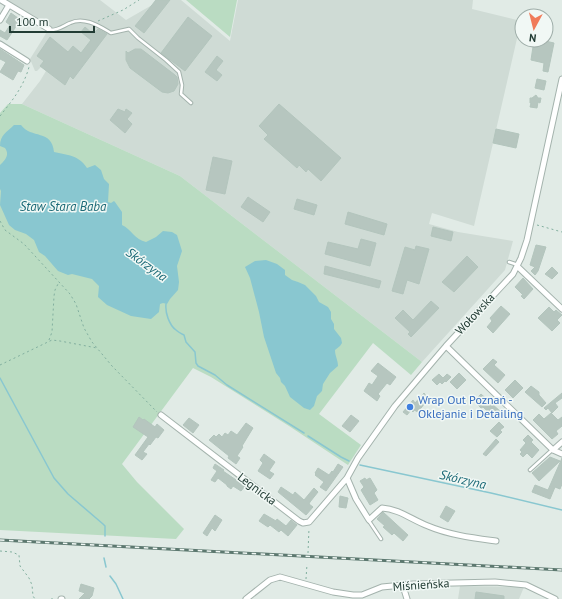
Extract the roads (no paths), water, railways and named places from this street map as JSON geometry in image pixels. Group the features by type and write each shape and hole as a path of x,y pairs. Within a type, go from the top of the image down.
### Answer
{"street":[{"path":"1,0 49,30"},
{"path":"0,20 9,5"},
{"path":"0,44 27,61"},
{"name":"Wołowska","path":"347,478 358,458 395,406 446,346 518,266 524,250 562,79"},
{"path":"518,266 562,309"},
{"path":"446,346 553,450 562,454"},
{"name":"Legnicka","path":"161,415 303,523 309,522 347,478"},
{"path":"553,450 562,442"},
{"path":"347,478 356,499 369,520 382,508 389,508 428,526 496,541"},
{"name":"Miśnieńska","path":"246,599 275,578 283,577 333,592 353,595 362,595 382,588 403,586 495,582 526,586 555,599"},
{"path":"403,586 407,599"}],"lane":[{"path":"49,30 56,30 71,22 79,20 93,22 111,33 129,29 179,72 182,85 181,94 191,104"},
{"path":"509,262 518,266"},
{"path":"530,470 553,450"},
{"path":"369,520 381,539"}],"water":[{"name":"Staw Stara Baba","path":"14,125 21,125 30,132 45,137 52,145 54,152 76,158 80,160 87,168 95,165 101,170 104,179 109,184 108,202 115,202 122,212 122,225 136,237 146,242 156,237 163,231 172,232 177,235 182,251 177,266 179,282 178,290 167,304 160,304 159,312 151,319 131,316 107,305 98,297 99,286 92,279 72,274 68,275 58,271 45,256 39,252 34,240 26,234 15,230 9,225 0,205 0,165 5,159 7,153 5,148 0,146 0,142 6,132"},
{"path":"266,260 277,264 285,270 285,275 292,280 305,285 316,296 319,302 328,307 331,312 331,319 334,324 334,329 341,338 342,343 335,350 338,366 330,373 323,384 322,391 317,396 314,406 310,410 304,408 290,397 285,386 276,373 264,337 250,278 245,267 255,261"}],"waterway":[{"name":"Skórzyna","path":"166,304 169,322 174,328 184,335 186,342 195,352 196,363 198,366 215,375 227,385 304,433"},
{"path":"0,378 54,478 68,494 105,526 105,536"},
{"name":"Skórzyna","path":"308,436 349,461"},
{"name":"Skórzyna","path":"360,465 562,510"},
{"path":"104,558 106,567"},
{"path":"110,576 116,584 123,599"}],"railway":[{"path":"0,540 562,570"}],"place":[{"name":"Wrap Out Poznań - Oklejanie i Detailing","path":"410,407"}]}
